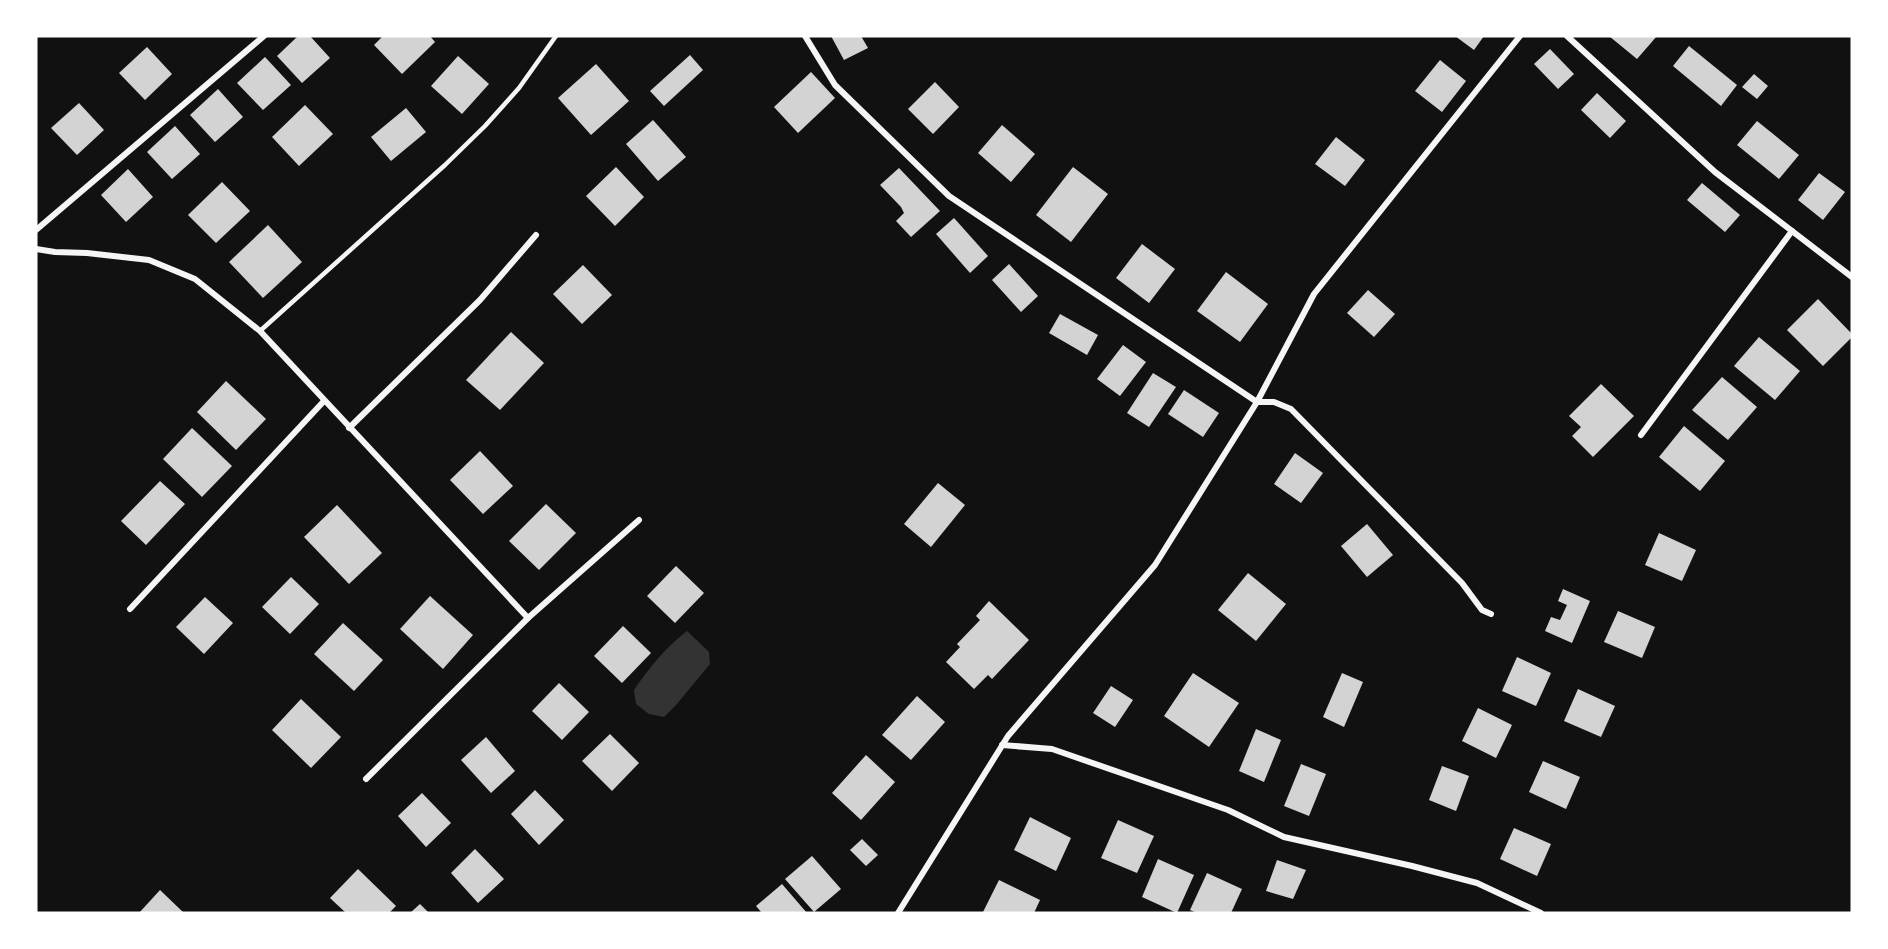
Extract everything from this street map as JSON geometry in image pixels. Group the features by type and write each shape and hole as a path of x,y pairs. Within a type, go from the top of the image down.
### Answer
{"street":[{"path":"36,230 264,36"},
{"path":"806,36 835,85 949,196 1257,402 1274,402 1291,409 1462,583 1482,610 1491,614"},
{"path":"898,913 1008,736 1155,565 1257,402 1314,294 1520,36"},
{"path":"1567,36 1715,172 1852,277"},
{"path":"1641,435 1792,231"},
{"path":"349,428 480,300 536,235"},
{"path":"36,249 149,260 195,279 260,331 528,618"},
{"path":"130,609 324,400"},
{"path":"366,778 528,618 639,520"},
{"path":"1002,745 1052,749 1228,810 1284,837 1412,866 1477,884 1541,913"}],"lane":[{"path":"260,331 445,165 485,126 519,88 556,36"}],"shaded area":[{"path":"687,631 709,652 710,664 664,717 649,714 636,704 634,690 658,659"}],"building":[{"path":"298,36 310,36 330,58 302,83 277,56"},
{"path":"383,36 430,36 435,42 402,74 374,45"},
{"path":"831,36 861,36 868,48 844,60"},
{"path":"1455,36 1484,36 1474,50"},
{"path":"1609,36 1657,36 1637,59"},
{"path":"1689,46 1737,85 1721,106 1673,66"},
{"path":"147,47 172,74 145,100 119,73"},
{"path":"1550,49 1574,74 1558,89 1534,64"},
{"path":"690,55 703,70 664,106 650,91"},
{"path":"458,56 489,84 462,114 431,86"},
{"path":"265,57 291,85 263,110 237,83"},
{"path":"1440,60 1466,81 1442,112 1415,91"},
{"path":"596,64 629,101 591,135 558,98"},
{"path":"811,72 835,98 798,133 774,107"},
{"path":"1754,74 1768,86 1757,99 1742,87"},
{"path":"935,82 959,107 933,134 908,109"},
{"path":"218,89 243,117 215,142 190,115"},
{"path":"1597,93 1626,121 1610,138 1581,110"},
{"path":"79,103 104,130 77,155 51,128"},
{"path":"305,105 333,134 299,166 272,137"},
{"path":"406,108 426,132 391,161 371,137"},
{"path":"653,120 686,157 658,181 626,144"},
{"path":"1757,121 1799,155 1779,179 1737,145"},
{"path":"1002,125 1035,154 1011,182 978,153"},
{"path":"175,126 200,154 172,179 147,152"},
{"path":"1336,137 1365,160 1345,186 1315,164"},
{"path":"616,167 644,197 615,226 586,196"},
{"path":"1073,167 1108,194 1071,242 1036,215"},
{"path":"899,168 940,211 911,237 896,221 904,213 901,207 880,185"},
{"path":"128,169 153,197 126,222 101,195"},
{"path":"1819,173 1845,192 1823,220 1798,200"},
{"path":"222,182 250,211 216,243 188,215"},
{"path":"1702,183 1740,215 1725,232 1687,200"},
{"path":"954,218 988,256 970,273 936,234"},
{"path":"268,225 302,262 263,298 229,262"},
{"path":"1142,244 1175,269 1149,303 1116,278"},
{"path":"1009,264 1038,296 1021,312 992,280"},
{"path":"583,265 612,295 582,324 553,294"},
{"path":"1226,272 1268,304 1240,342 1197,311"},
{"path":"1368,290 1395,314 1374,337 1347,313"},
{"path":"1818,299 1852,334 1852,337 1823,366 1787,330"},
{"path":"1060,314 1098,335 1087,355 1049,333"},
{"path":"511,332 544,363 500,410 466,380"},
{"path":"1759,337 1800,371 1775,400 1734,366"},
{"path":"1123,345 1146,362 1120,396 1097,379"},
{"path":"1153,373 1176,387 1149,427 1127,413"},
{"path":"1722,377 1757,407 1728,440 1692,410"},
{"path":"226,381 266,419 236,450 197,412"},
{"path":"1601,384 1634,416 1593,457 1572,436 1581,427 1569,416"},
{"path":"1184,390 1219,413 1203,437 1168,414"},
{"path":"1684,426 1725,461 1700,491 1659,457"},
{"path":"192,428 232,466 202,497 163,459"},
{"path":"480,451 513,486 483,514 450,480"},
{"path":"1295,453 1323,473 1301,503 1274,484"},
{"path":"160,481 185,504 146,545 121,521"},
{"path":"938,483 965,505 931,547 904,524"},
{"path":"546,504 576,533 539,570 509,541"},
{"path":"337,505 382,553 349,584 304,537"},
{"path":"1367,524 1393,555 1367,577 1341,546"},
{"path":"1659,533 1696,550 1682,581 1645,565"},
{"path":"676,566 704,593 675,623 647,596"},
{"path":"1248,573 1286,604 1256,641 1218,610"},
{"path":"291,577 319,604 290,634 262,607"},
{"path":"1563,589 1590,601 1572,643 1545,631 1551,617 1560,620 1567,605 1558,601"},
{"path":"430,596 473,635 443,669 400,629"},
{"path":"205,597 233,623 204,654 176,627"},
{"path":"989,601 1029,640 992,679 988,675 974,689 946,662 960,647 957,644 980,620 976,616"},
{"path":"1618,611 1655,627 1642,658 1604,642"},
{"path":"343,623 383,660 354,691 314,654"},
{"path":"623,626 651,653 622,683 594,656"},
{"path":"1517,657 1551,673 1536,706 1502,691"},
{"path":"1193,673 1239,703 1209,747 1164,716"},
{"path":"1342,673 1363,682 1344,727 1323,717"},
{"path":"559,683 589,712 562,740 532,711"},
{"path":"1111,686 1133,700 1115,727 1093,713"},
{"path":"1578,689 1615,706 1601,737 1564,721"},
{"path":"917,696 945,722 911,760 882,735"},
{"path":"301,699 341,737 311,768 272,730"},
{"path":"1478,708 1512,725 1496,758 1462,741"},
{"path":"1256,729 1281,740 1264,782 1239,771"},
{"path":"610,734 639,763 612,791 582,761"},
{"path":"486,737 515,771 491,793 461,760"},
{"path":"866,755 895,782 861,820 832,793"},
{"path":"1543,761 1580,777 1566,809 1529,792"},
{"path":"1301,764 1326,774 1309,816 1284,806"},
{"path":"1442,766 1469,776 1456,811 1429,800"},
{"path":"535,790 564,820 539,845 511,814"},
{"path":"422,793 451,823 426,847 398,816"},
{"path":"1030,817 1071,838 1056,871 1014,850"},
{"path":"1118,820 1154,836 1137,873 1101,858"},
{"path":"1514,828 1551,844 1537,876 1500,859"},
{"path":"862,839 878,855 866,866 850,850"},
{"path":"475,849 504,879 478,903 451,873"},
{"path":"812,856 841,889 814,912 785,879"},
{"path":"1158,859 1194,875 1177,913 1142,897"},
{"path":"1277,860 1306,870 1293,899 1266,891"},
{"path":"358,869 396,906 389,913 346,913 330,898"},
{"path":"1207,873 1242,889 1231,913 1197,913 1190,910"},
{"path":"999,880 1040,900 1034,913 983,912"},
{"path":"782,884 807,913 762,913 756,906"},
{"path":"160,890 184,913 139,913"},
{"path":"420,904 429,913 410,913"}]}
